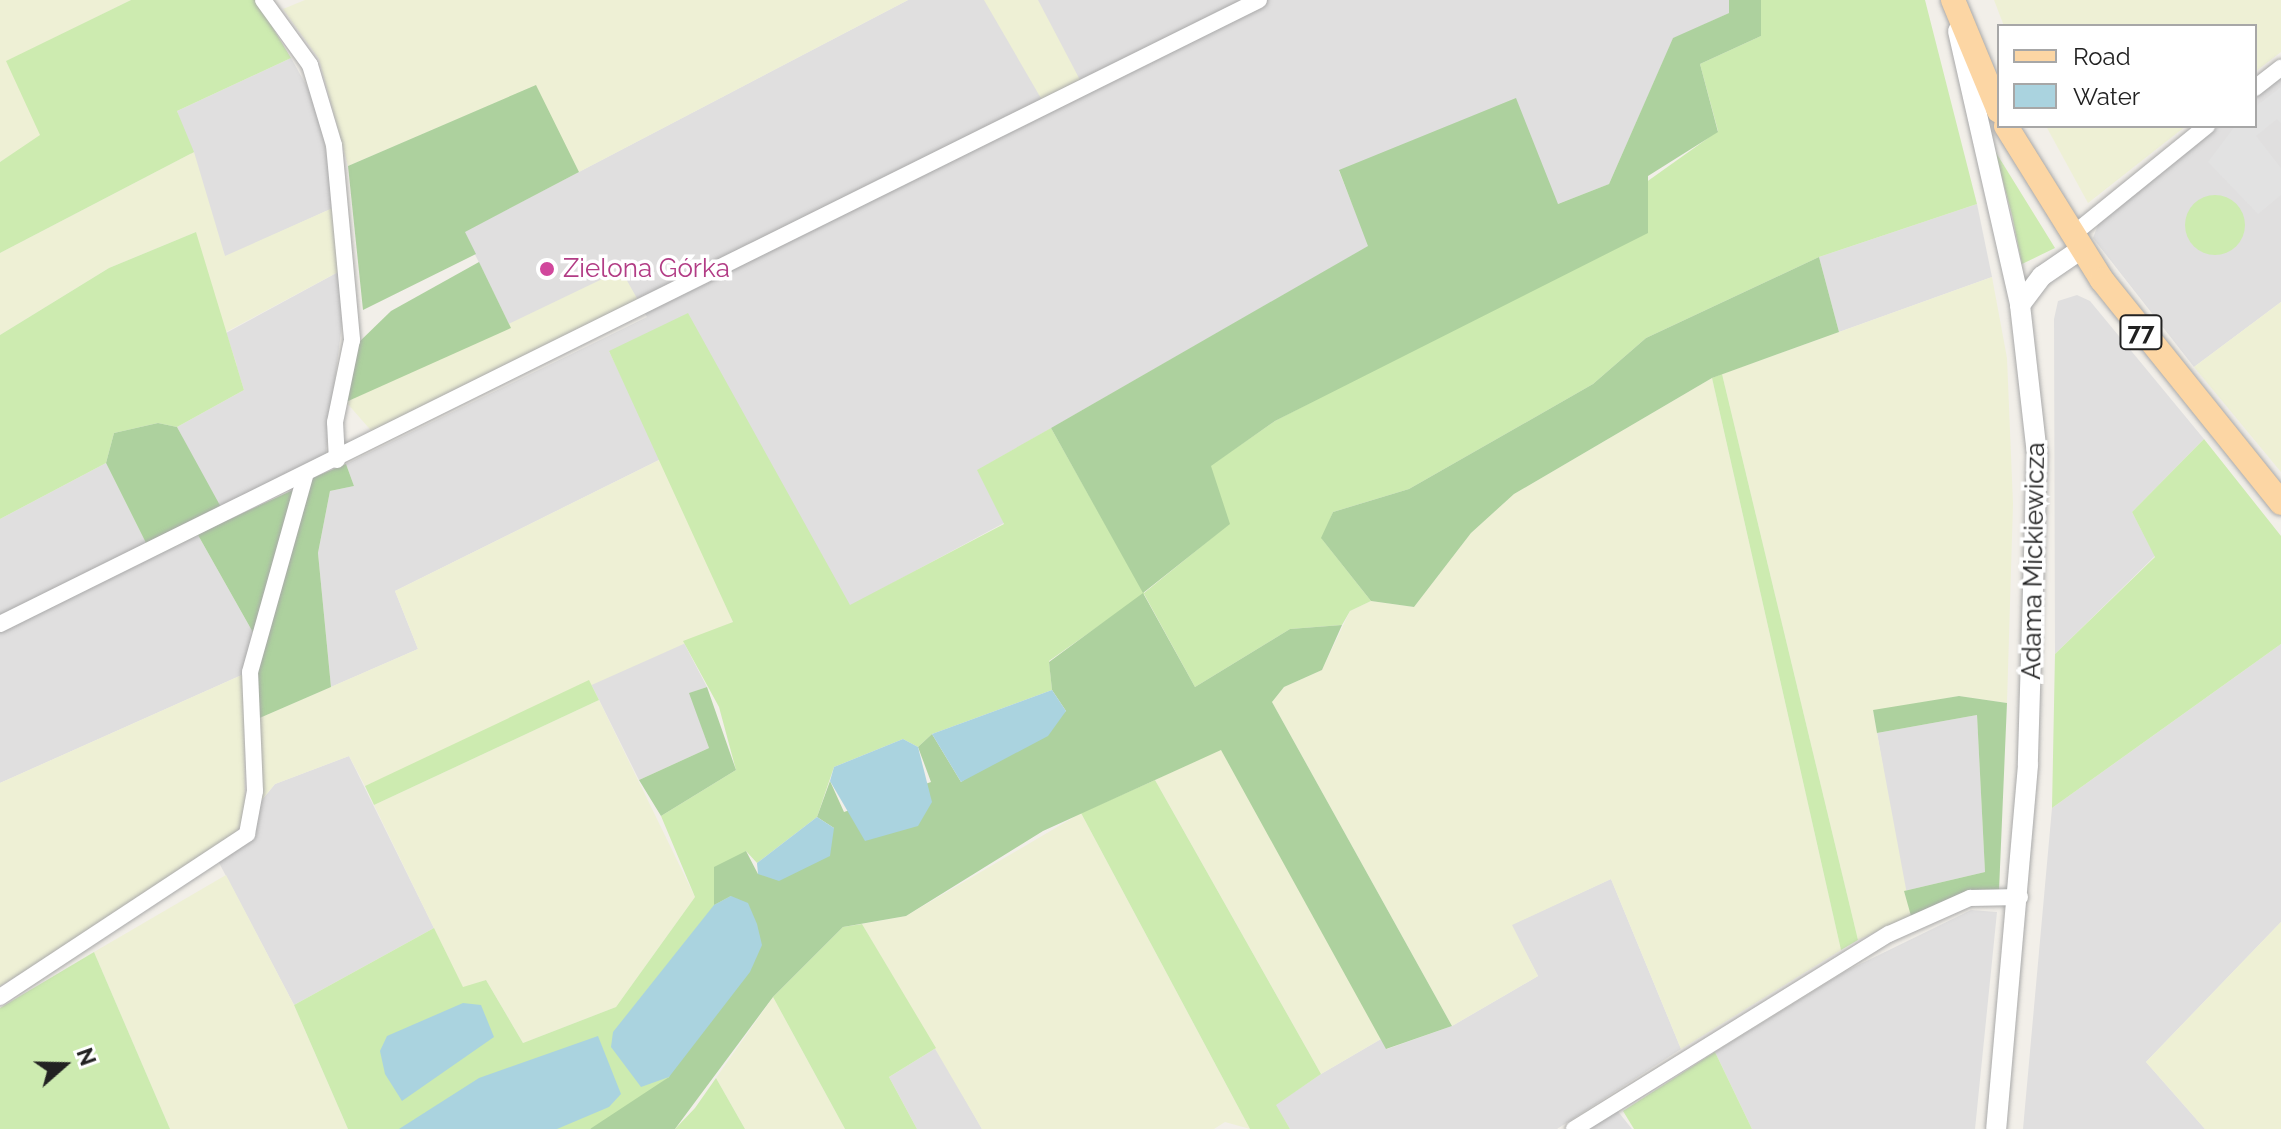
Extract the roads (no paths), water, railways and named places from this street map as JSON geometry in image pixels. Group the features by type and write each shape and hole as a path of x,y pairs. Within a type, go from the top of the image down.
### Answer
{"main road":[{"name":"Adama Mickiewicza","path":"1953,0 1997,106"},
{"name":"77","path":"2007,128 2076,243 2281,503"}],"street":[{"path":"263,0 310,65 334,145 352,340 335,422 337,460"},
{"path":"0,624 305,476 1259,0"},
{"name":"Adama Mickiewicza","path":"1953,0 2020,305 2038,521 2020,897 1996,1129"},
{"path":"2257,86 2281,68"},
{"path":"2020,305 2042,276 2076,243 2205,128"},
{"path":"0,997 247,834 255,791 250,672 305,476"},
{"path":"1574,1129 1875,941 1970,898 2020,897"}],"water":[{"path":"1052,690 1066,711 1048,736 961,782 932,734"},
{"path":"903,739 918,747 932,802 918,826 865,841 830,781 834,767"},
{"path":"817,817 834,828 830,856 779,881 758,874 757,863"},
{"path":"731,896 748,903 757,924 762,945 750,972 669,1077 641,1087 611,1047 613,1032 714,905"},
{"path":"463,1003 481,1005 494,1037 402,1101 385,1074 380,1051 387,1036"},
{"path":"598,1036 621,1094 609,1107 557,1129 399,1129 479,1078"}],"place":[{"name":"Zielona Górka","path":"547,269"}]}
